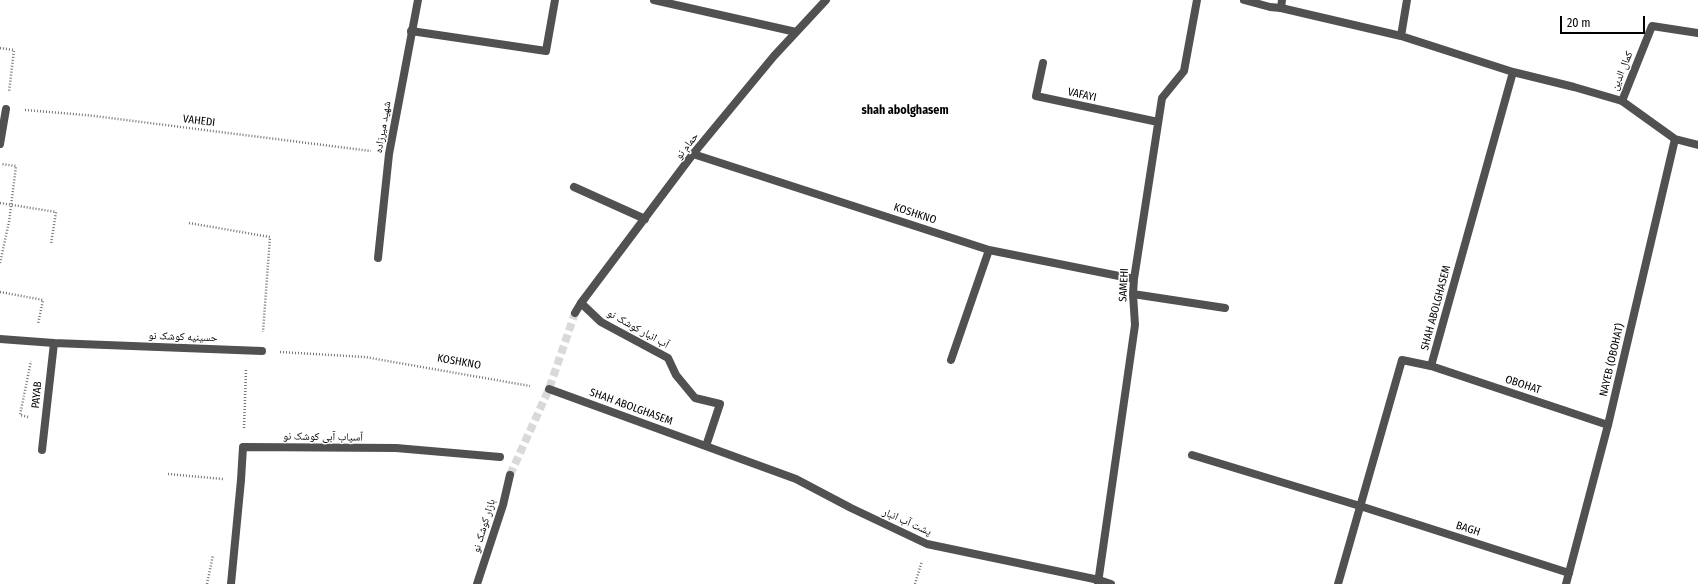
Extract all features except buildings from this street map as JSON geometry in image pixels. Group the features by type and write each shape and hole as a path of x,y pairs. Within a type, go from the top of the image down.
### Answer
{"street":[{"name":"شهید میرزاده","path":"378,258 389,154 418,0"},
{"path":"411,31 546,51 555,0"},
{"path":"654,0 682,3 796,32"},
{"name":"حمام نو","path":"575,313 693,154 774,56 826,0"},
{"name":"SAMEHI","path":"1098,582 1135,324 1133,294 1134,280 1162,98 1184,71 1197,0"},
{"path":"1244,0 1282,4 1401,36 1513,72 1622,101 1675,139 1698,145"},
{"path":"1401,36 1407,0"},
{"name":"کمال الدین","path":"1622,101 1652,26 1698,33"},
{"name":"VAFAYI","path":"1043,63 1036,96 1158,122"},
{"name":"SHAH ABOLGHASEM","path":"1338,584 1402,360 1432,366 1513,72"},
{"path":"0,144 6,109"},
{"name":"NAYEB (OBOHAT)","path":"1566,584 1608,425 1675,139"},
{"name":"KOSHKNO","path":"693,154 989,250 1134,280"},
{"path":"574,187 645,219"},
{"path":"951,360 989,250"},
{"path":"1133,294 1225,308"},
{"name":"آب انبار کوشک نو","path":"582,302 601,322 668,358 676,375 695,398 720,404 706,446"},
{"name":"حسینیه کوشک نو","path":"0,339 54,343 262,351"},
{"name":"PAYAB","path":"42,450 54,343"},
{"name":"OBOHAT","path":"1432,366 1608,425"},
{"name":"SHAH ABOLGHASEM","path":"549,389 706,446"},
{"name":"پشت آب انبار","path":"706,446 796,479 850,508 927,544 1111,584"},
{"path":"231,584 243,447"},
{"name":"آسیاب آبی کوشک نو","path":"243,447 396,448 500,457"},
{"name":"BAGH","path":"1192,455 1360,506 1569,573"},
{"name":"بازار کوشک نو","path":"477,584 503,505 510,475"}],"path":[{"path":"0,48 14,50 6,109"},
{"name":"VAHEDI","path":"6,109 86,115 389,154"},
{"path":"0,164 16,166 9,222 0,263"},
{"path":"0,204 56,212 52,244"},
{"path":"190,223 270,237 262,351"},
{"path":"0,292 43,300"},
{"path":"243,447 247,351"},
{"name":"KOSHKNO","path":"262,351 365,357 549,389"},
{"path":"168,474 241,480"}],"tunnel":[{"path":"510,475 549,389 575,313"}],"district":[{"name":"shah abolghasem","path":"905,111"}]}
